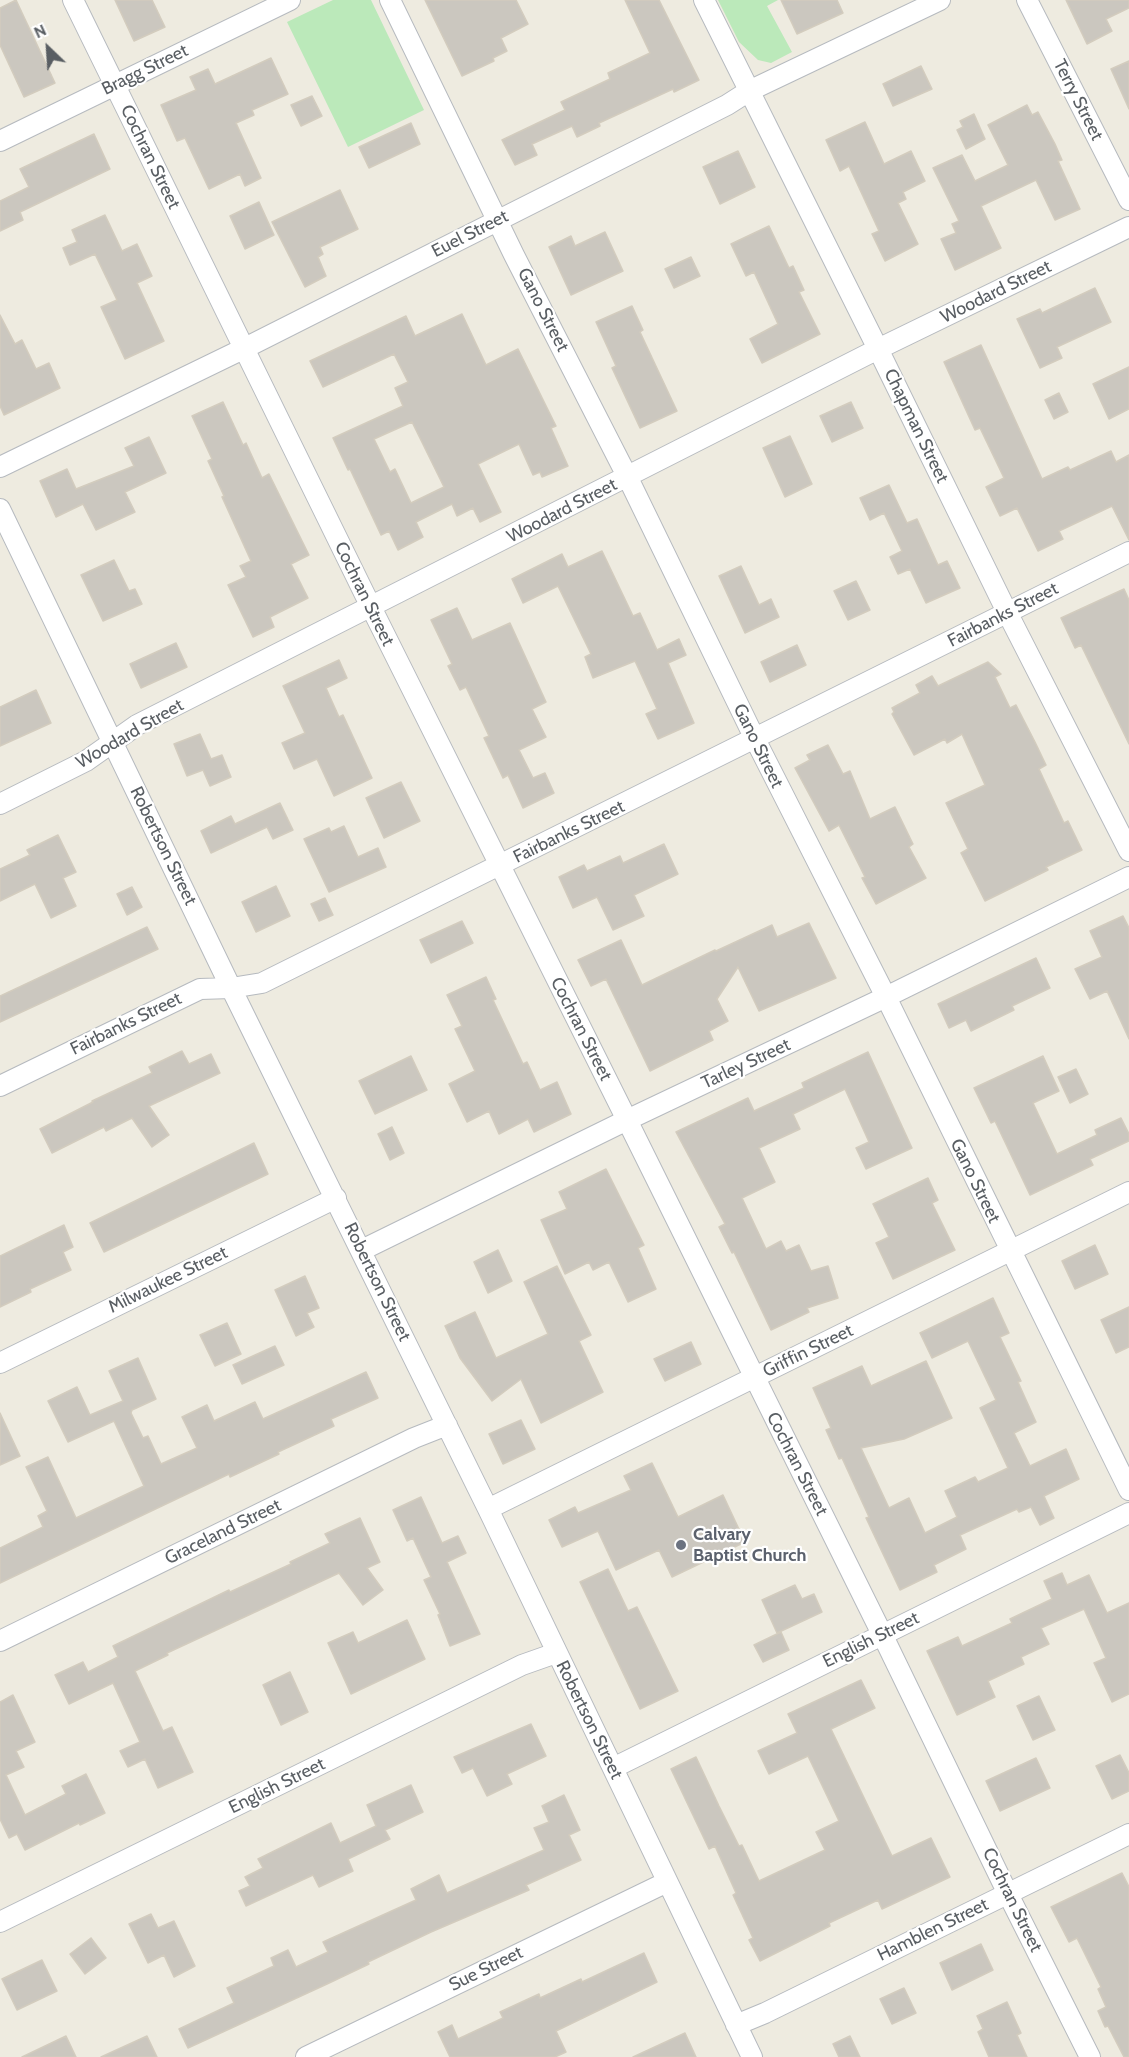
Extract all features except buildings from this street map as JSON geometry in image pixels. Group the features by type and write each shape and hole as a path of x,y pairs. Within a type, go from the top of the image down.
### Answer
{"street":[{"name":"Cochran Street","path":"73,0 499,867 627,1120 1090,2057"},
{"name":"Bragg Street","path":"0,141 290,0"},
{"name":"Gano Street","path":"390,0 628,478 755,740 1129,1490"},
{"name":"Chapman Street","path":"704,0 1007,612 1129,851"},
{"name":"Euel Street","path":"0,467 245,348 727,105 749,91 940,0"},
{"name":"Terry Street","path":"1027,0 1129,200"},
{"name":"Woodard Street","path":"0,804 86,761 137,725 628,478 878,349 1129,228"},
{"name":"Robertson Street","path":"2,520 362,1250 752,2057"},
{"name":"Fairbanks Street","path":"0,1086 200,988 262,983 755,740 1129,552"},
{"name":"Tarley Street","path":"362,1250 627,1120 885,998 1129,877"},
{"name":"Griffin Street","path":"488,1509 1129,1192"},
{"name":"Milwaukee Street","path":"0,1363 336,1198"},
{"name":"Graceland Street","path":"0,1641 414,1438 447,1425"},
{"name":"English Street","path":"613,1768 1129,1513"},
{"name":"English Street","path":"0,1922 522,1665 556,1653"},
{"name":"Hamblen Street","path":"736,2025 765,2013 1129,1834"},
{"name":"Sue Street","path":"306,2057 667,1882"}],"green space":[{"path":"333,0 371,0 424,110 348,147 287,22"},
{"path":"718,0 778,0 767,6 792,52 771,63 758,60 739,42"}],"place":[{"name":"Calvary Baptist Church","path":"681,1545"}]}
